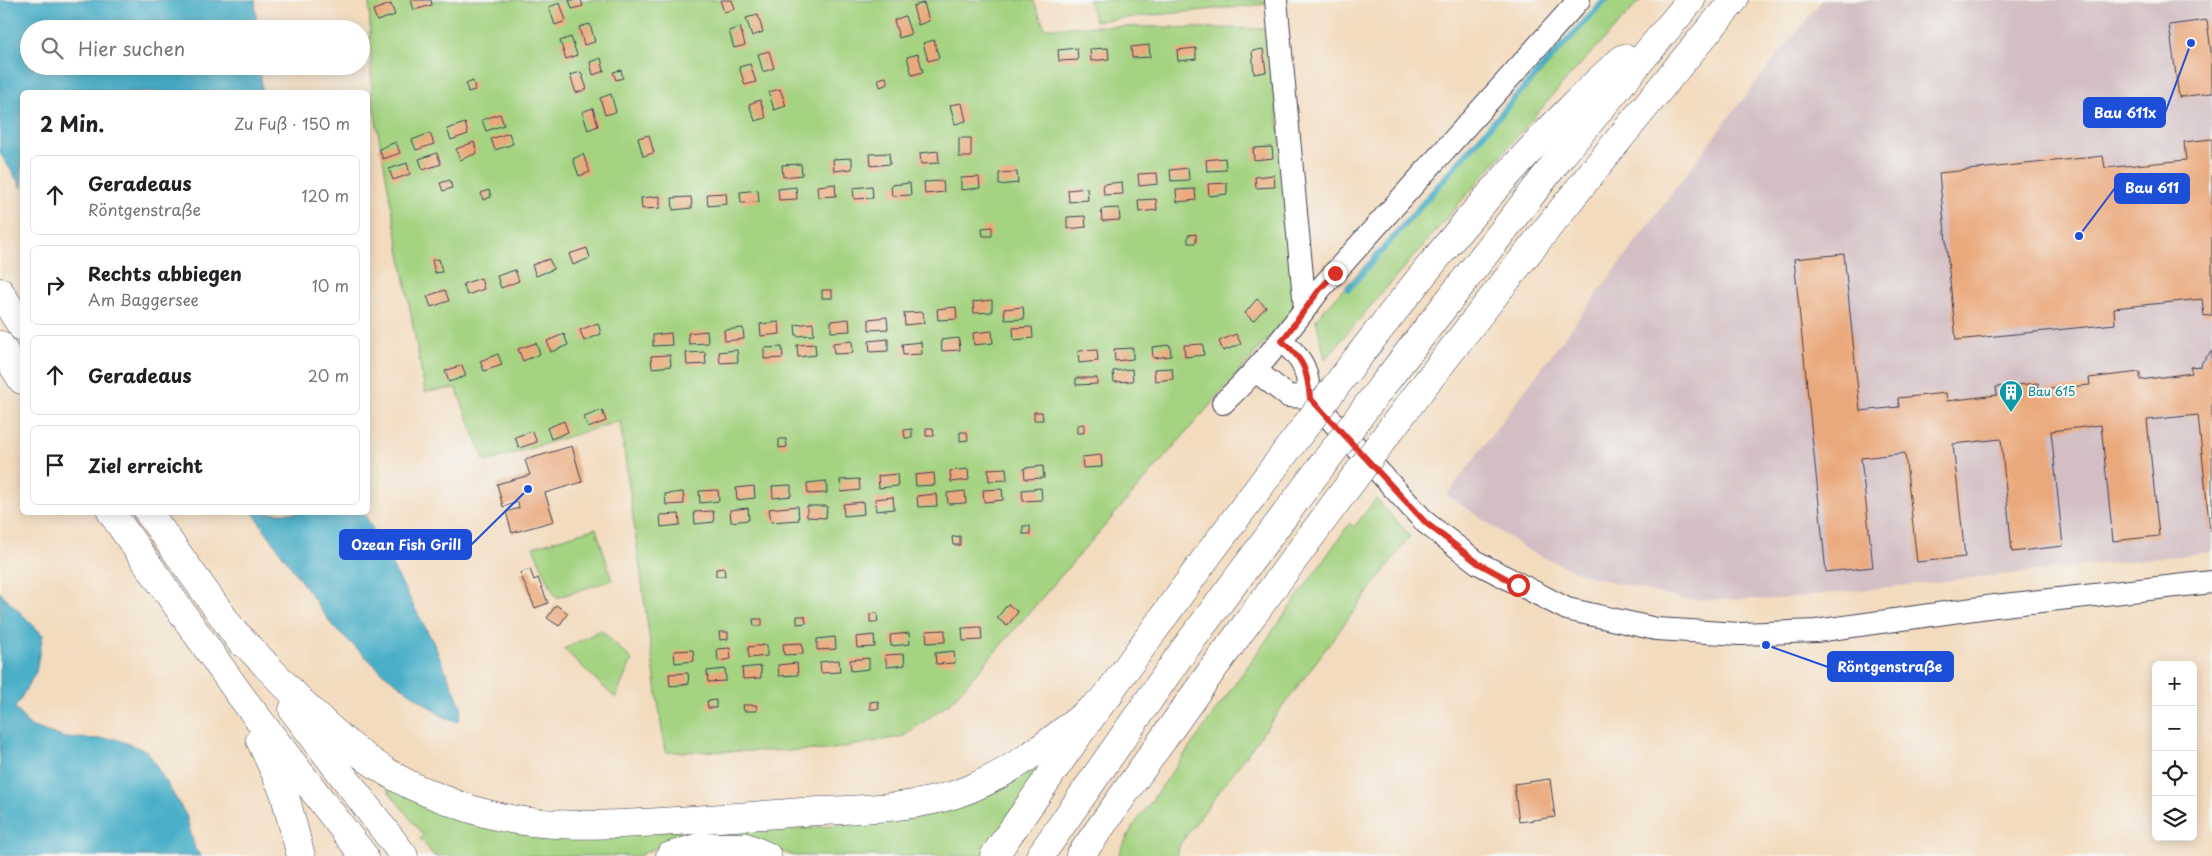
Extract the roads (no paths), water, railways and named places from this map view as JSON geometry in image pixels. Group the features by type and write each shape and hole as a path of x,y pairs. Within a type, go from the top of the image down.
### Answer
{"highway":[{"path":"1080,856 1334,505 1406,409 1512,271 1650,100 1734,0"},
{"path":"994,856 1216,544 1443,248 1525,154 1605,74 1690,2"},
{"path":"1040,856 1180,654 1383,385 1556,162 1690,2"},
{"path":"0,292 20,324"},
{"path":"0,345 20,377"},
{"path":"114,515 240,695 364,856"},
{"path":"150,515 230,627 404,856"},
{"path":"230,627 298,698 372,762 418,788 484,813 534,822 596,825 690,820 912,804 944,797 991,779 1026,758 1109,695"},
{"path":"240,695 284,792 301,856"},
{"path":"1097,856 1114,808"},
{"path":"670,856 699,847 746,847 767,856"}],"street":[{"path":"1276,0 1306,308"},
{"path":"1223,403 1256,371 1282,341 1320,289 1579,0"},
{"path":"1282,341 1296,354 1308,374 1310,398 1426,523 1478,563 1567,609 1656,629 1740,634 1816,631 1995,606 2212,582"},
{"path":"1256,371 1288,396 1310,398"}],"water":[{"path":"0,0 255,0 256,20 20,20 20,75 261,75 262,90 20,90 20,185 0,153"},
{"path":"254,515 365,515 433,642 462,708 458,722 442,716 383,673 332,625"},
{"path":"0,592 43,635 36,672 15,708 30,726 65,738 116,739 147,751 186,815 195,849 201,856 0,856"}],"waterway":[{"path":"1348,289 1528,83 1605,0"}],"place":[{"name":"Bau 611x","path":"2191,43"},
{"name":"Bau 611","path":"2079,236"},
{"name":"Bau 615","path":"2011,413"},
{"name":"Ozean Fish Grill","path":"528,489"},
{"name":"Röntgenstraße","path":"1766,645"}]}
